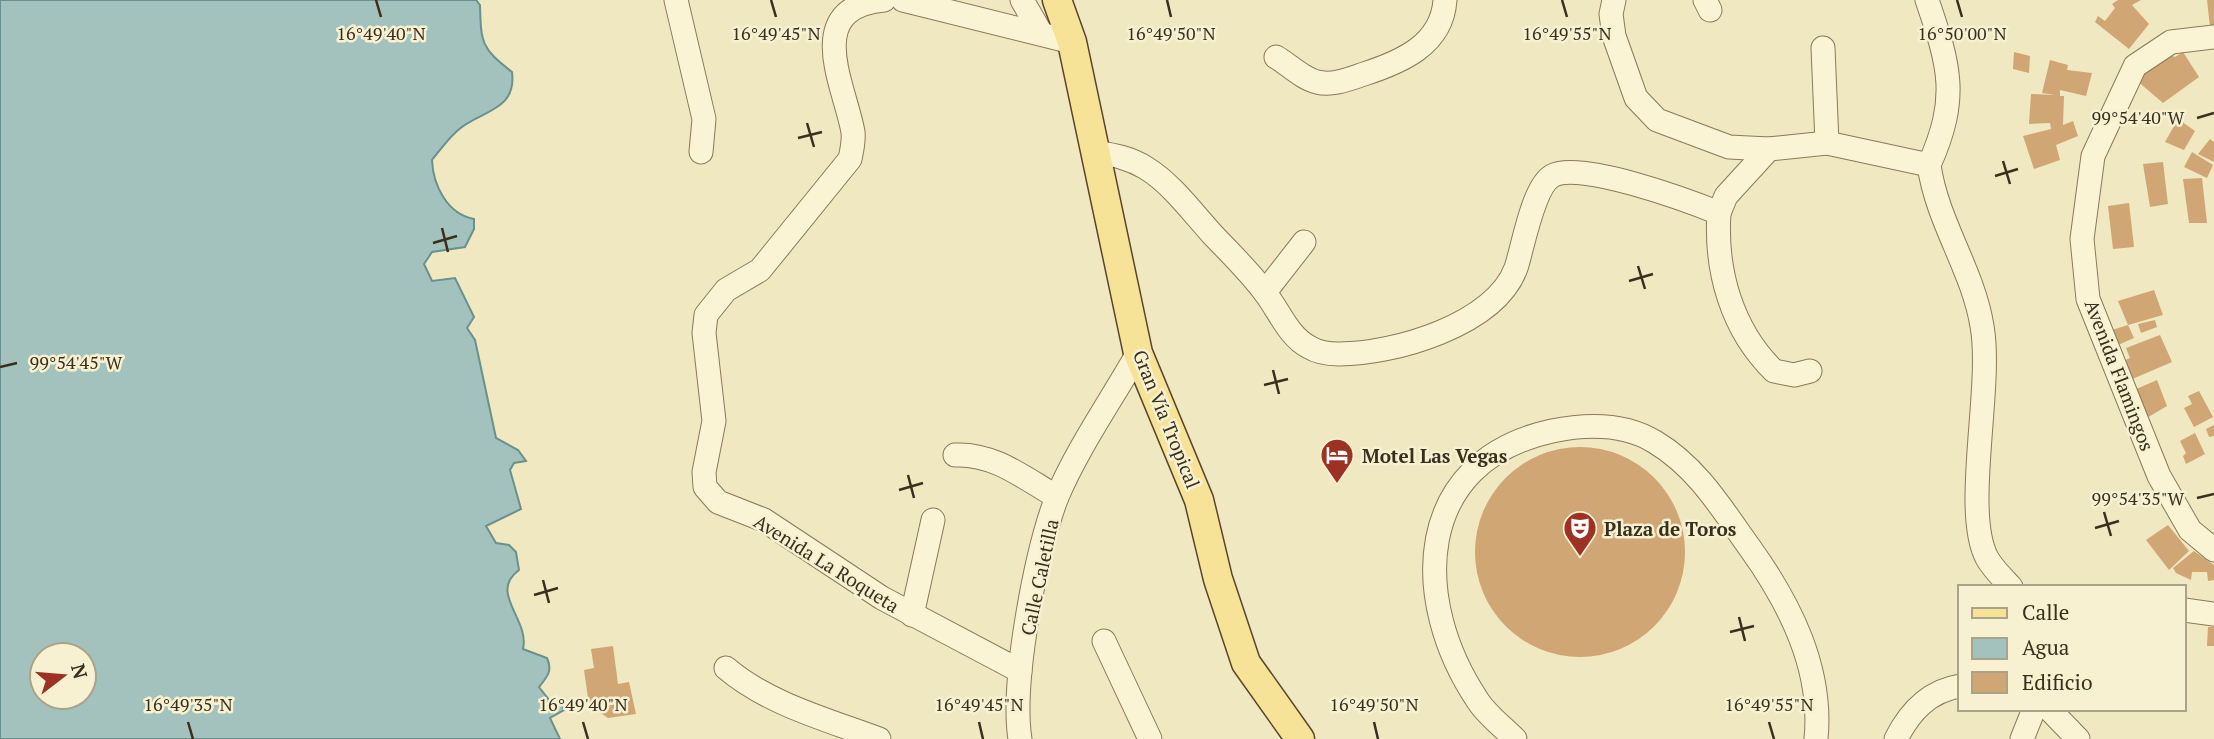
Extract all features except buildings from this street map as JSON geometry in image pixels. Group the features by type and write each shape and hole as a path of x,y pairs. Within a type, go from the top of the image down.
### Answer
{"main road":[{"name":"Gran Vía Tropical","path":"1057,0 1072,42 1138,353 1199,500 1219,579 1246,663 1300,739"}],"street":[{"path":"657,0 662,3 674,0 704,119 701,152"},
{"name":"Avenida La Roqueta","path":"884,0 856,8 844,19 835,37 833,57 837,82 853,131 854,144 849,159 760,270 726,290 706,315 704,333 714,421 704,472 705,487 718,502 764,520 912,615 1020,671"},
{"path":"903,0 1072,42"},
{"path":"1022,0 1041,33"},
{"path":"1276,57 1316,82 1338,83 1383,68 1407,58 1423,46 1438,26 1446,0"},
{"path":"1614,0 1611,14 1614,36 1636,97 1645,110 1670,127 1729,148 1769,149 1828,143 1929,165"},
{"path":"1927,0 1944,51 1950,80 1946,126 1929,165 1933,195 1982,324 1986,368 1978,506 1986,557 2009,585"},
{"name":"Avenida Flamingos","path":"2214,37 2171,42 2135,66 2093,156 2082,239 2088,299 2159,476 2190,530 2214,550"},
{"path":"1823,48 1828,143"},
{"path":"1769,149 1726,196 1719,213 1719,265 1731,305 1746,335 1774,371 1794,375 1810,372"},
{"path":"1096,152 1125,158 1147,168 1167,184 1265,292 1294,335 1307,347 1340,354 1376,349 1451,330 1479,314 1504,292 1515,271 1540,190 1546,180 1559,173 1571,172 1663,191 1719,213"},
{"path":"1265,292 1304,242"},
{"name":"Calle Caletilla","path":"1020,739 1020,671 1042,550 1058,497 1138,353"},
{"path":"1515,739 1479,704 1459,670 1444,631 1435,559 1439,529 1450,498 1468,473 1491,455 1543,433 1600,426 1629,431 1654,441 1680,460 1704,484 1774,581 1796,624 1813,675 1819,711 1816,739"},
{"path":"955,455 976,454 994,461 1058,497"},
{"path":"912,615 933,520"},
{"path":"2186,610 2214,614"},
{"path":"1104,641 1150,739"},
{"path":"726,668 742,682 809,713 879,739"},
{"path":"1896,739 1905,721 1922,702 1943,689 1958,686"},
{"path":"2022,739 2033,711"},
{"path":"2051,711 2078,739"}],"water":[{"path":"0,0 476,0 480,5 482,37 494,57 512,72 512,85 503,103 457,131 432,160 435,179 443,197 456,211 474,219 474,229 465,247 432,252 424,264 432,281 455,278 474,317 467,328 475,340 496,438 518,450 526,461 514,463 510,470 521,509 486,526 496,543 509,545 516,552 519,570 511,579 508,597 521,627 523,649 547,658 549,663 548,674 539,687 550,701 561,703 564,710 550,718 560,739 0,739"}],"place":[{"name":"Motel Las Vegas","path":"1337,485"},
{"name":"Plaza de Toros","path":"1580,558"}]}
